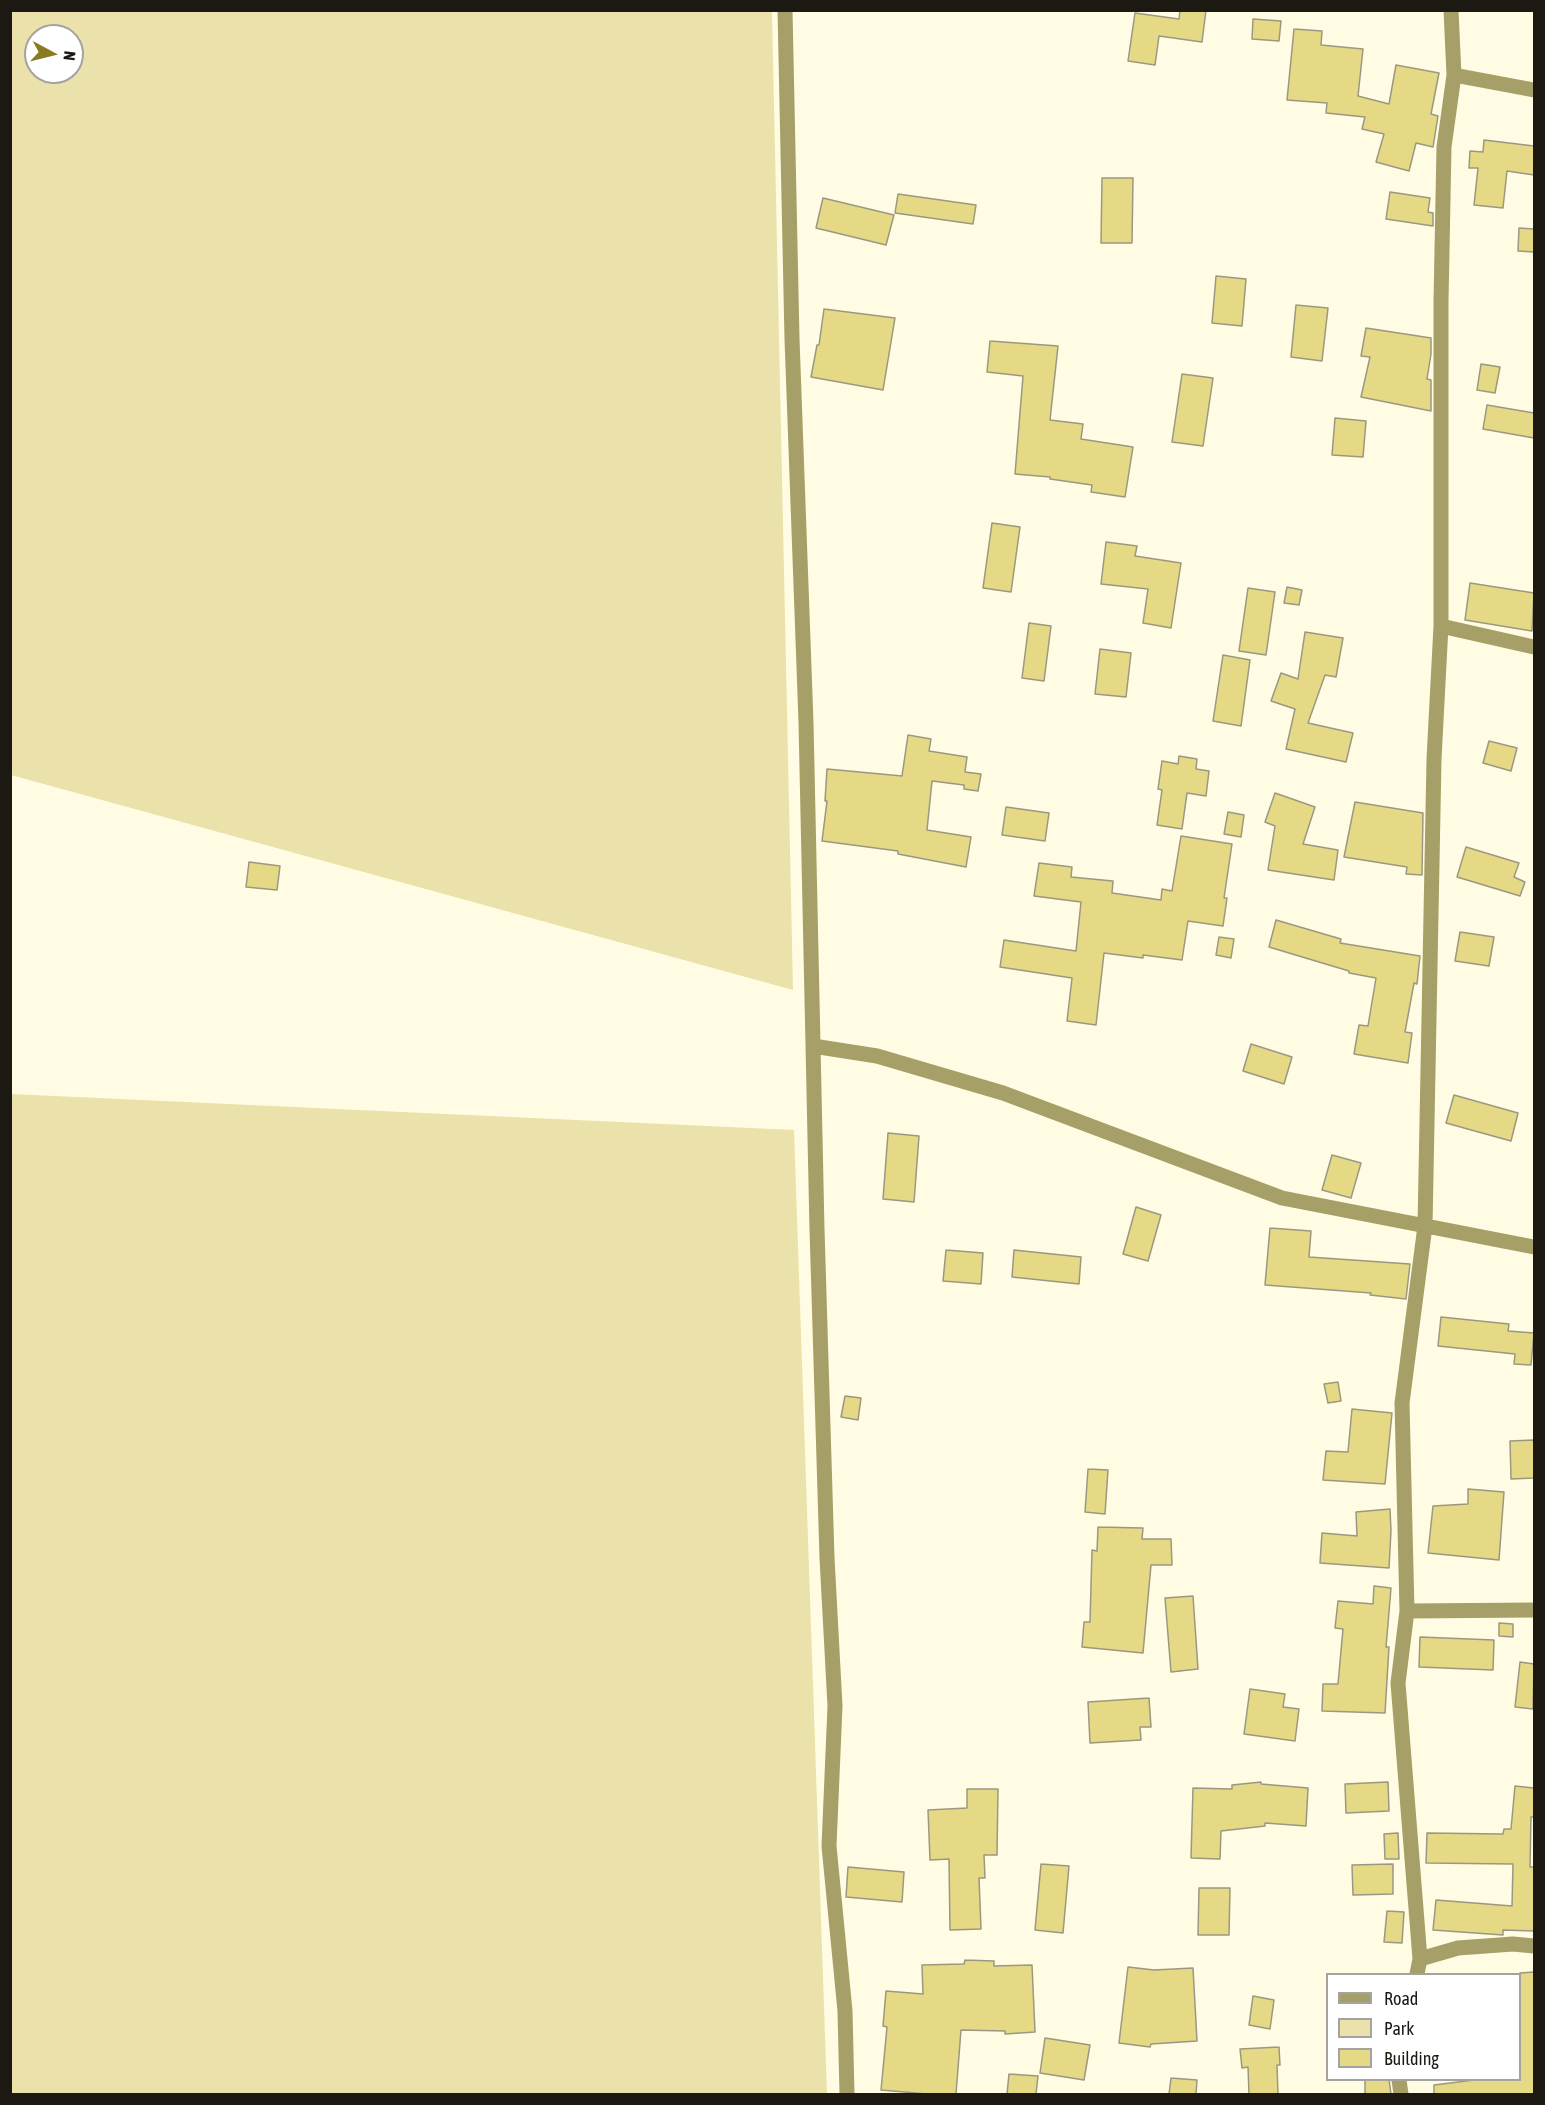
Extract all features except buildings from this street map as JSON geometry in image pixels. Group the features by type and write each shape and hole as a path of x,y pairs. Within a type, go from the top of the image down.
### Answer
{"street":[{"path":"785,10 792,339 806,722 827,1558 835,1706 829,1846 845,2011 847,2094"},
{"path":"1417,1973 1420,1959 1398,1683 1407,1611 1402,1403 1425,1226 1434,759 1441,626 1441,301 1444,147 1454,75 1451,10"},
{"path":"1454,75 1534,90"},
{"path":"1441,626 1534,647"},
{"path":"813,1046 877,1056 1004,1093 1282,1198 1534,1247"},
{"path":"1407,1611 1534,1610"},
{"path":"1420,1959 1458,1948 1513,1944 1534,1946"}],"green space":[{"path":"10,11 772,11 793,990 11,775"},
{"path":"11,1094 794,1130 827,2094 11,2094"}]}
